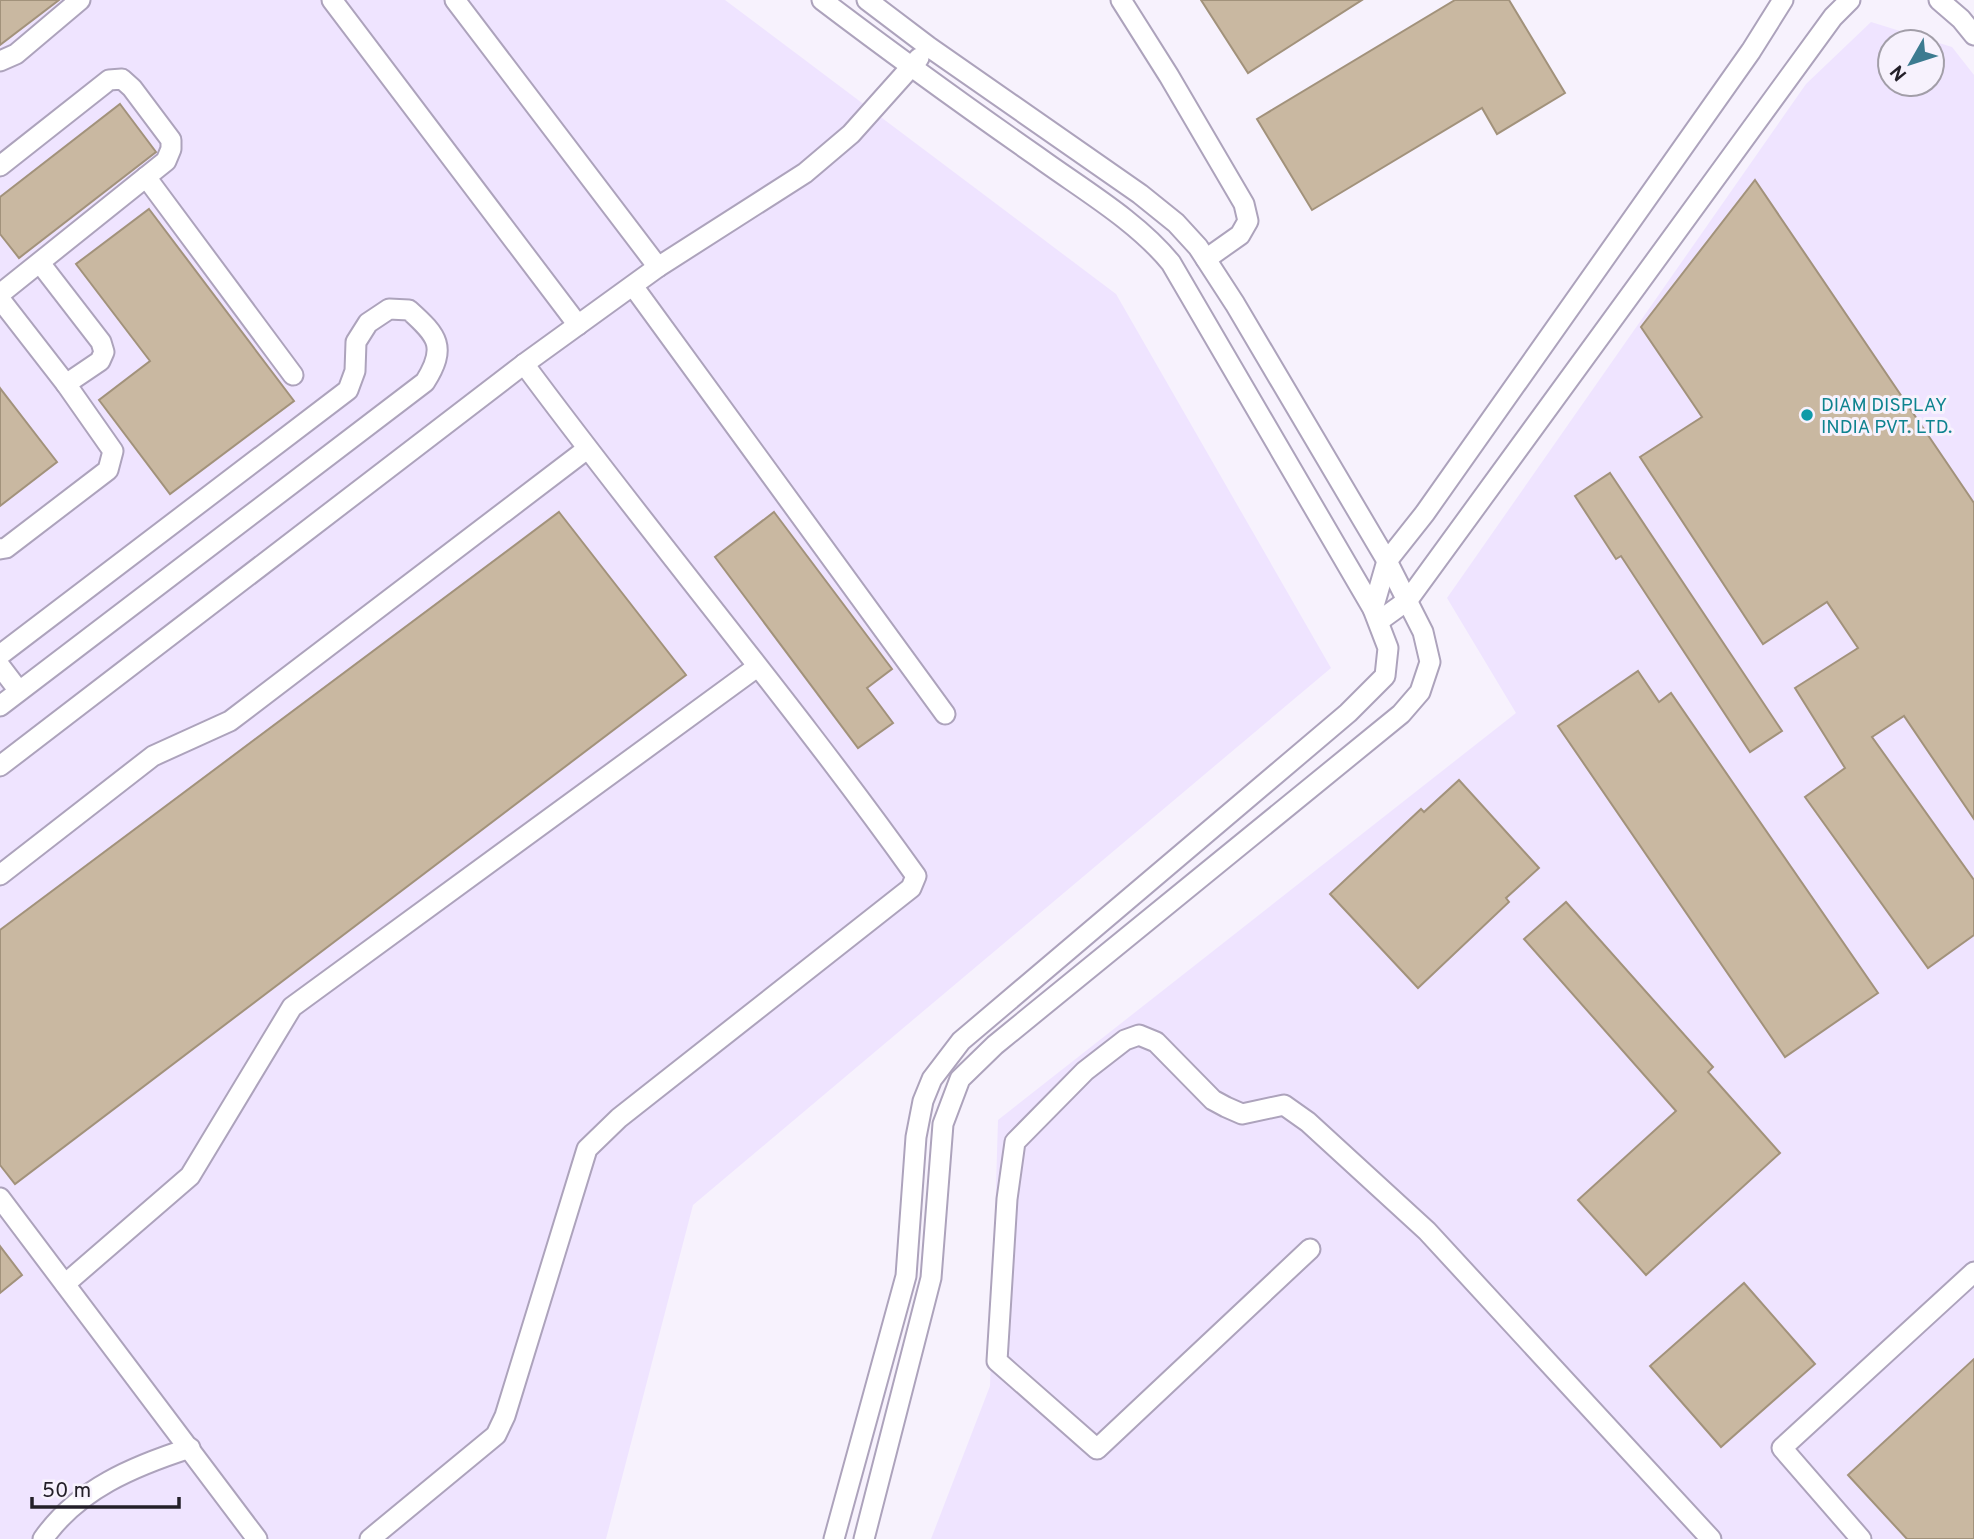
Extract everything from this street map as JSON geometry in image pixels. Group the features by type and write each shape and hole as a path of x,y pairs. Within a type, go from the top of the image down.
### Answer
{"street":[{"path":"0,61 16,54 80,0"},
{"path":"332,0 578,325"},
{"path":"455,0 659,267"},
{"path":"822,0 1158,246 1171,263 1376,615 1388,648 1385,676 1349,713 961,1041 932,1079 923,1101 916,1137 906,1276 834,1539"},
{"path":"864,1539 931,1278 943,1124 960,1079 995,1045 1401,714 1420,692 1430,662 1423,632 1387,561 1198,247 1176,223 1140,194 929,47 867,0"},
{"path":"1121,0 1244,204 1248,221 1240,235 1206,259"},
{"path":"1376,615 1387,561 1425,513 1743,62 1783,0"},
{"path":"1376,615 1408,600 1833,17 1850,0"},
{"path":"1939,0 1961,19 1974,36"},
{"path":"0,766 524,364 659,267 805,173 851,134 929,47"},
{"path":"0,166 109,80 122,79 132,88 171,140 166,161 0,297 113,451 108,470 6,548 0,549"},
{"path":"146,177 293,375"},
{"path":"40,263 101,342 104,352 100,360 66,384"},
{"path":"633,286 945,714"},
{"path":"0,656 348,390 355,371 356,342 368,323 389,310 409,310 427,326 438,346 437,364 425,382 0,706"},
{"path":"370,1539 496,1435 505,1416 587,1149 619,1118 911,888 916,876 855,792 587,449 524,364"},
{"path":"0,875 153,756 230,720 587,449"},
{"path":"0,666 19,691"},
{"path":"65,1284 190,1177 292,1007 757,667"},
{"path":"1310,1249 1097,1449 997,1361 1007,1199 1015,1142 1085,1071 1125,1040 1139,1035 1156,1042 1213,1100 1242,1114 1284,1105 1326,1138 1427,1231 1711,1539"},
{"path":"0,1198 257,1539"},
{"path":"1861,1539 1782,1448 1974,1272"},
{"path":"43,1539 74,1506 104,1482 145,1462 190,1448"}],"shaded area":[{"path":"0,0 725,0 1116,294 1331,668 693,1205 606,1539 0,1539"},
{"path":"1871,22 1890,28 1876,28 1876,98 1946,98 1946,45 1952,47 1974,75 1974,1539 931,1539 990,1386 998,1120 1516,713 1447,598 1806,84"}],"building":[{"path":"0,0 59,0 0,45"},
{"path":"1201,0 1362,0 1248,73"},
{"path":"1455,0 1509,0 1565,93 1497,134 1482,108 1312,210 1257,119"},
{"path":"120,104 156,152 19,258 0,234 0,197"},
{"name":"DIAM DISPLAY INDIA PVT. LTD.","path":"1755,180 1974,503 1974,819 1904,716 1872,737 1974,880 1974,935 1928,968 1805,797 1845,768 1795,688 1858,648 1827,602 1763,644 1640,457 1702,417 1641,327"},
{"path":"149,209 294,401 170,494 99,400 150,361 76,264"},
{"path":"0,388 57,462 0,506"},
{"path":"1610,473 1782,731 1750,752 1621,556 1616,559 1575,496"},
{"path":"559,512 686,675 15,1184 0,1165 0,930"},
{"path":"774,512 892,669 867,688 893,723 858,748 715,557"},
{"path":"1638,671 1659,702 1671,693 1878,993 1785,1057 1558,726"},
{"path":"1459,780 1539,868 1506,898 1509,902 1418,988 1330,894 1421,809 1424,812"},
{"path":"1566,902 1713,1067 1708,1072 1780,1153 1646,1275 1578,1200 1676,1111 1524,939"},
{"path":"0,1246 22,1275 0,1293"},
{"path":"1744,1283 1815,1364 1721,1447 1650,1366"},
{"path":"1974,1359 1974,1539 1907,1539 1848,1475"}],"place":[{"name":"DIAM DISPLAY INDIA PVT. LTD.","path":"1807,415"}]}
